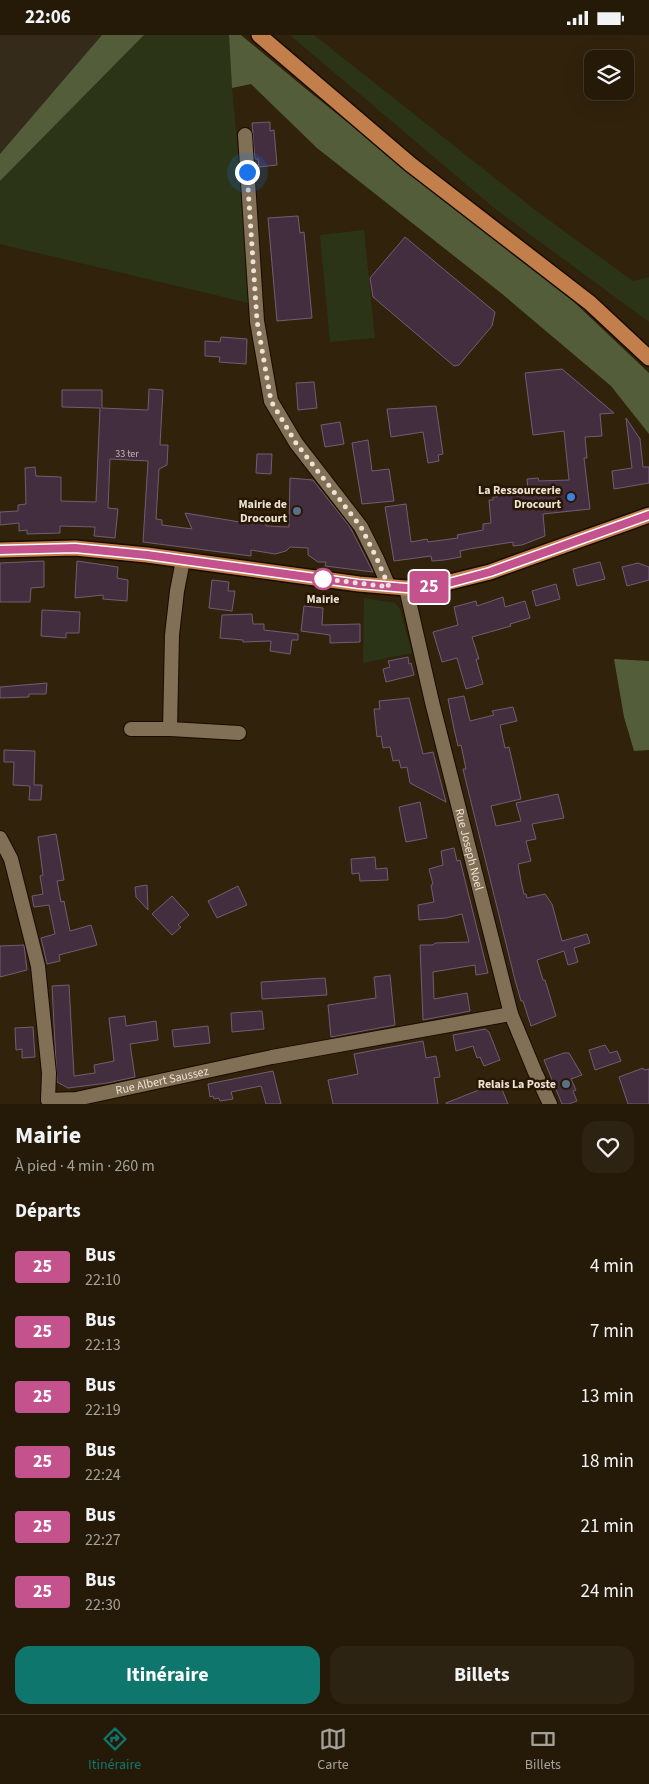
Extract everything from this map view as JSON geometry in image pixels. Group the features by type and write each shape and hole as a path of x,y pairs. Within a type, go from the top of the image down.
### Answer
{"main road":[{"path":"259,35 410,164 590,303 649,341"},
{"path":"590,303 649,358"},
{"path":"0,550 75,548 389,587 434,587 490,572 649,515"}],"street":[{"path":"245,135 257,321 271,401 296,443 361,527 389,587"},
{"path":"170,729 172,635 183,560"},
{"name":"Rue Joseph Noel","path":"406,588 432,703 511,1014 550,1104"},
{"path":"131,729 239,733"},
{"name":"Rue Albert Saussez","path":"0,838 11,859 38,967 48,1073 45,1102 76,1099 272,1057 511,1014"}],"shaded area":[{"path":"0,35 118,35 0,166"}],"green space":[{"path":"102,35 144,35 0,181 0,154"},
{"path":"144,35 229,35 232,88 253,304 0,244 0,181"},
{"path":"229,35 241,35 574,302 649,373 649,434 611,386 501,293 317,148 251,84 232,88"},
{"path":"290,35 314,35 539,213 633,281 649,277 649,322 494,208"},
{"path":"364,230 375,338 330,342 320,235"},
{"path":"364,598 395,603 400,609 412,653 363,663"},
{"path":"614,659 649,661 649,750 634,751 624,717"}],"building":[{"path":"270,122 270,131 274,130 277,165 259,167 258,159 255,159 252,123"},
{"path":"298,216 300,233 304,232 312,318 277,321 268,218"},
{"path":"405,237 495,312 492,326 459,365 454,366 373,297 370,278"},
{"path":"221,337 247,339 246,364 219,362 220,357 205,356 205,341 220,342"},
{"path":"562,369 614,413 600,414 602,436 585,437 587,458 584,458 590,509 543,514 545,536 522,545 513,546 513,542 469,549 460,551 461,557 444,560 432,561 431,556 394,561 385,507 406,504 411,542 427,539 428,542 458,538 457,535 483,530 483,524 491,523 489,500 497,497 496,493 528,489 527,479 538,478 539,481 569,480 564,431 533,435 525,373"},
{"path":"314,382 317,408 298,410 296,383"},
{"path":"149,389 163,390 160,445 168,445 167,465 159,469 156,519 162,520 162,525 192,529 185,513 252,524 252,517 267,518 266,526 289,527 290,478 313,480 350,527 373,572 325,566 326,562 318,562 308,555 308,548 290,547 286,551 275,554 251,550 251,556 143,542 148,461 110,459 108,508 118,509 115,538 94,536 95,527 60,526 60,533 27,534 27,530 19,531 19,523 0,525 0,512 18,511 18,505 26,504 25,468 35,467 36,476 61,477 61,501 96,502 100,408 62,407 62,390 102,390 102,408 148,410"},
{"path":"436,406 443,454 438,455 439,461 428,463 423,432 391,437 387,409"},
{"path":"626,418 640,439 643,467 649,467 649,483 614,489 612,471 632,468"},
{"path":"340,422 344,444 325,447 321,425"},
{"path":"368,440 372,471 389,469 394,501 362,504 352,443"},
{"path":"257,454 272,454 271,474 256,473"},
{"path":"44,561 44,587 31,588 30,602 0,602 0,563"},
{"path":"77,561 118,567 117,578 128,580 127,601 103,599 103,595 75,598"},
{"path":"600,562 605,579 577,586 573,569"},
{"path":"638,563 649,567 649,580 627,586 622,567"},
{"path":"212,580 229,582 228,591 235,591 232,611 209,608"},
{"path":"556,584 560,599 536,606 532,591"},
{"path":"503,597 505,607 525,601 530,618 510,624 511,626 472,637 479,659 476,659 483,684 466,689 457,658 442,662 433,632 458,625 454,607 476,601 477,606"},
{"path":"304,606 323,608 322,625 360,624 360,642 330,643 330,635 301,631"},
{"path":"42,610 80,612 79,633 66,633 66,638 41,636"},
{"path":"252,614 253,624 264,624 264,630 298,634 298,640 292,640 290,654 270,651 271,641 243,642 243,640 220,638 222,615"},
{"path":"408,657 414,675 386,682 383,669 390,667 388,661"},
{"path":"47,683 46,694 29,694 29,697 0,698 0,687"},
{"path":"464,696 470,721 494,715 492,711 513,707 517,721 500,725 505,748 509,747 521,799 491,806 496,826 521,821 516,803 558,794 564,818 532,824 536,839 526,841 531,861 518,864 521,881 527,898 545,894 552,904 562,941 587,934 590,943 574,948 578,962 568,965 564,951 537,960 556,1016 531,1026 515,980 463,769 466,769 461,745 458,746 454,729 448,699"},
{"path":"409,698 423,754 433,752 446,802 410,783 407,767 401,768 399,760 393,761 390,747 383,748 381,736 377,737 374,709 380,709 379,701"},
{"path":"4,750 35,751 34,785 42,785 41,800 29,800 30,786 13,785 14,762 4,762"},
{"path":"420,802 427,838 406,842 399,807"},
{"path":"56,834 64,880 57,881 61,902 64,901 70,931 91,925 97,945 59,955 60,961 47,964 41,938 55,934 49,905 34,907 32,896 43,894 40,876 43,875 38,837"},
{"path":"454,848 457,861 460,860 488,973 476,975 475,965 433,972 434,999 467,993 470,1011 423,1020 420,945 469,942 462,914 446,918 419,920 418,905 434,902 431,885 433,884 429,869 443,865 441,851"},
{"path":"375,857 376,869 387,868 388,880 360,881 359,873 352,874 351,859"},
{"path":"147,885 148,910 136,897 135,887"},
{"path":"238,886 247,905 217,918 208,901"},
{"path":"172,896 189,915 178,925 181,927 172,935 152,914"},
{"path":"24,945 27,970 0,977 0,946"},
{"path":"390,975 395,1025 331,1037 328,1005 376,998 374,977"},
{"path":"325,978 327,995 262,999 261,982"},
{"path":"69,985 74,1076 95,1073 94,1065 114,1061 109,1018 125,1016 126,1026 156,1021 158,1040 130,1044 135,1077 68,1088 57,1082 52,986"},
{"path":"262,1011 264,1029 232,1032 231,1013"},
{"path":"208,1026 210,1043 174,1047 172,1030"},
{"path":"33,1027 35,1057 22,1058 22,1049 16,1050 15,1028"},
{"path":"485,1029 489,1032 500,1060 484,1066 480,1057 477,1058 473,1046 456,1051 453,1035"},
{"path":"423,1041 426,1058 436,1056 440,1077 434,1078 438,1104 333,1104 328,1080 358,1074 354,1054"},
{"path":"605,1045 610,1053 617,1051 621,1061 595,1070 589,1050"},
{"path":"569,1053 582,1075 571,1079 576,1090 573,1091 577,1101 569,1104 562,1104 544,1060"},
{"path":"643,1068 644,1070 649,1069 649,1104 628,1104 619,1077"},
{"path":"273,1071 281,1104 266,1104 261,1086 231,1092 233,1099 220,1101 219,1098 214,1099 213,1096 210,1097 208,1084"},
{"path":"499,1082 508,1104 446,1104 446,1103"}],"bus line":[{"name":"25","path":"0,550 75,548 147,555 359,584 406,588 434,587 490,572 649,515"}],"place":[{"name":"La Ressourcerie Drocourt","path":"571,497"},
{"name":"Mairie de Drocourt","path":"297,511"},
{"name":"Mairie","path":"323,579"},
{"name":"Relais La Poste","path":"566,1084"}],"route":[{"path":"247,172 257,321 271,401 296,443 361,527 389,587 318,578 323,579"}]}
